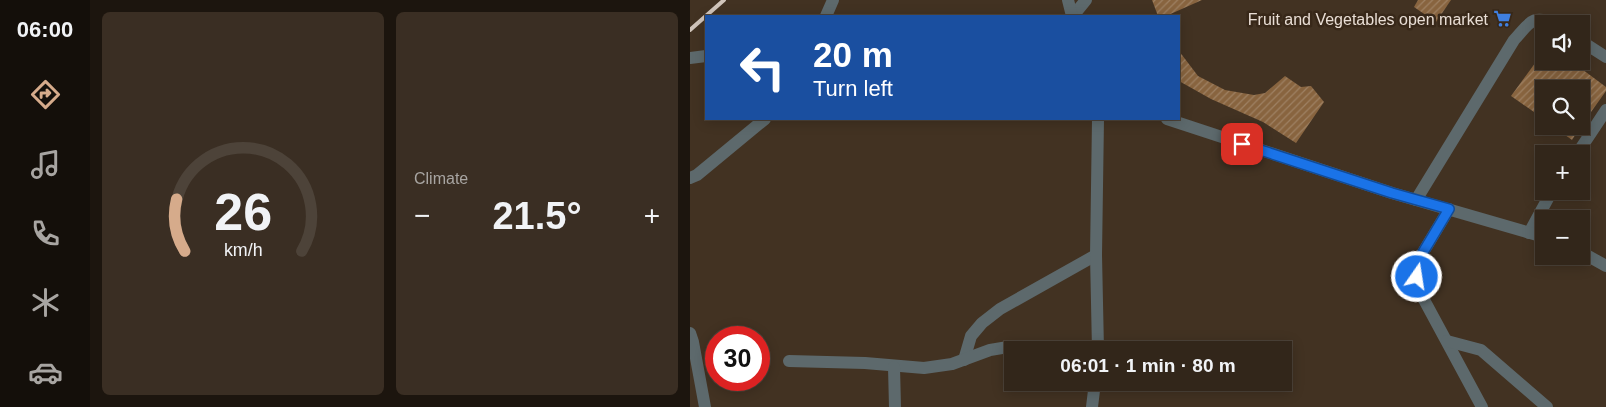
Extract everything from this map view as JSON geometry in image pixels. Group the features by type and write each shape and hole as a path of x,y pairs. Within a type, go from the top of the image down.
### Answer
{"street":[{"path":"826,15 833,0"},
{"path":"1068,0 1072,15"},
{"path":"1073,15 1086,0"},
{"path":"1416,200 1514,40 1531,21 1535,20"},
{"path":"1590,47 1606,57"},
{"path":"690,58 705,56"},
{"path":"1583,145 1606,110"},
{"path":"690,178 697,175 764,120"},
{"path":"1098,120 1096,255 1098,341"},
{"path":"1171,120 1392,193 1535,235"},
{"path":"1529,233 1547,200"},
{"path":"1449,209 1422,254 1417,277 1422,296 1482,407"},
{"path":"964,360 971,336 982,323 1000,309 1096,255"},
{"path":"1590,257 1606,266"},
{"path":"691,339 705,407"},
{"path":"1447,341 1481,350 1547,407"},
{"path":"789,361 865,363 894,367 924,368 952,364 990,350 1004,348"},
{"path":"894,367 895,407"},
{"path":"1092,407 1094,391"}],"building":[{"path":"1152,0 1202,0 1168,15 1158,15"},
{"path":"1418,0 1451,0 1436,22 1414,7"},
{"path":"1180,52 1198,76 1225,90 1254,95 1265,93 1285,76 1301,87 1311,86 1324,102 1296,143 1263,122 1211,99 1180,82"},
{"path":"1535,63 1535,70 1583,70 1606,87 1606,91 1590,113 1590,80 1535,80 1535,113 1511,96"},
{"path":"1565,135 1575,135 1572,140"}],"railway":[{"path":"707,15 724,0"},
{"path":"690,30 705,17"}],"place":[{"name":"Fruit and Vegetables open market","path":"1502,19"}],"route":[{"path":"1242,144 1392,193 1449,209 1422,254 1417,277"}]}
